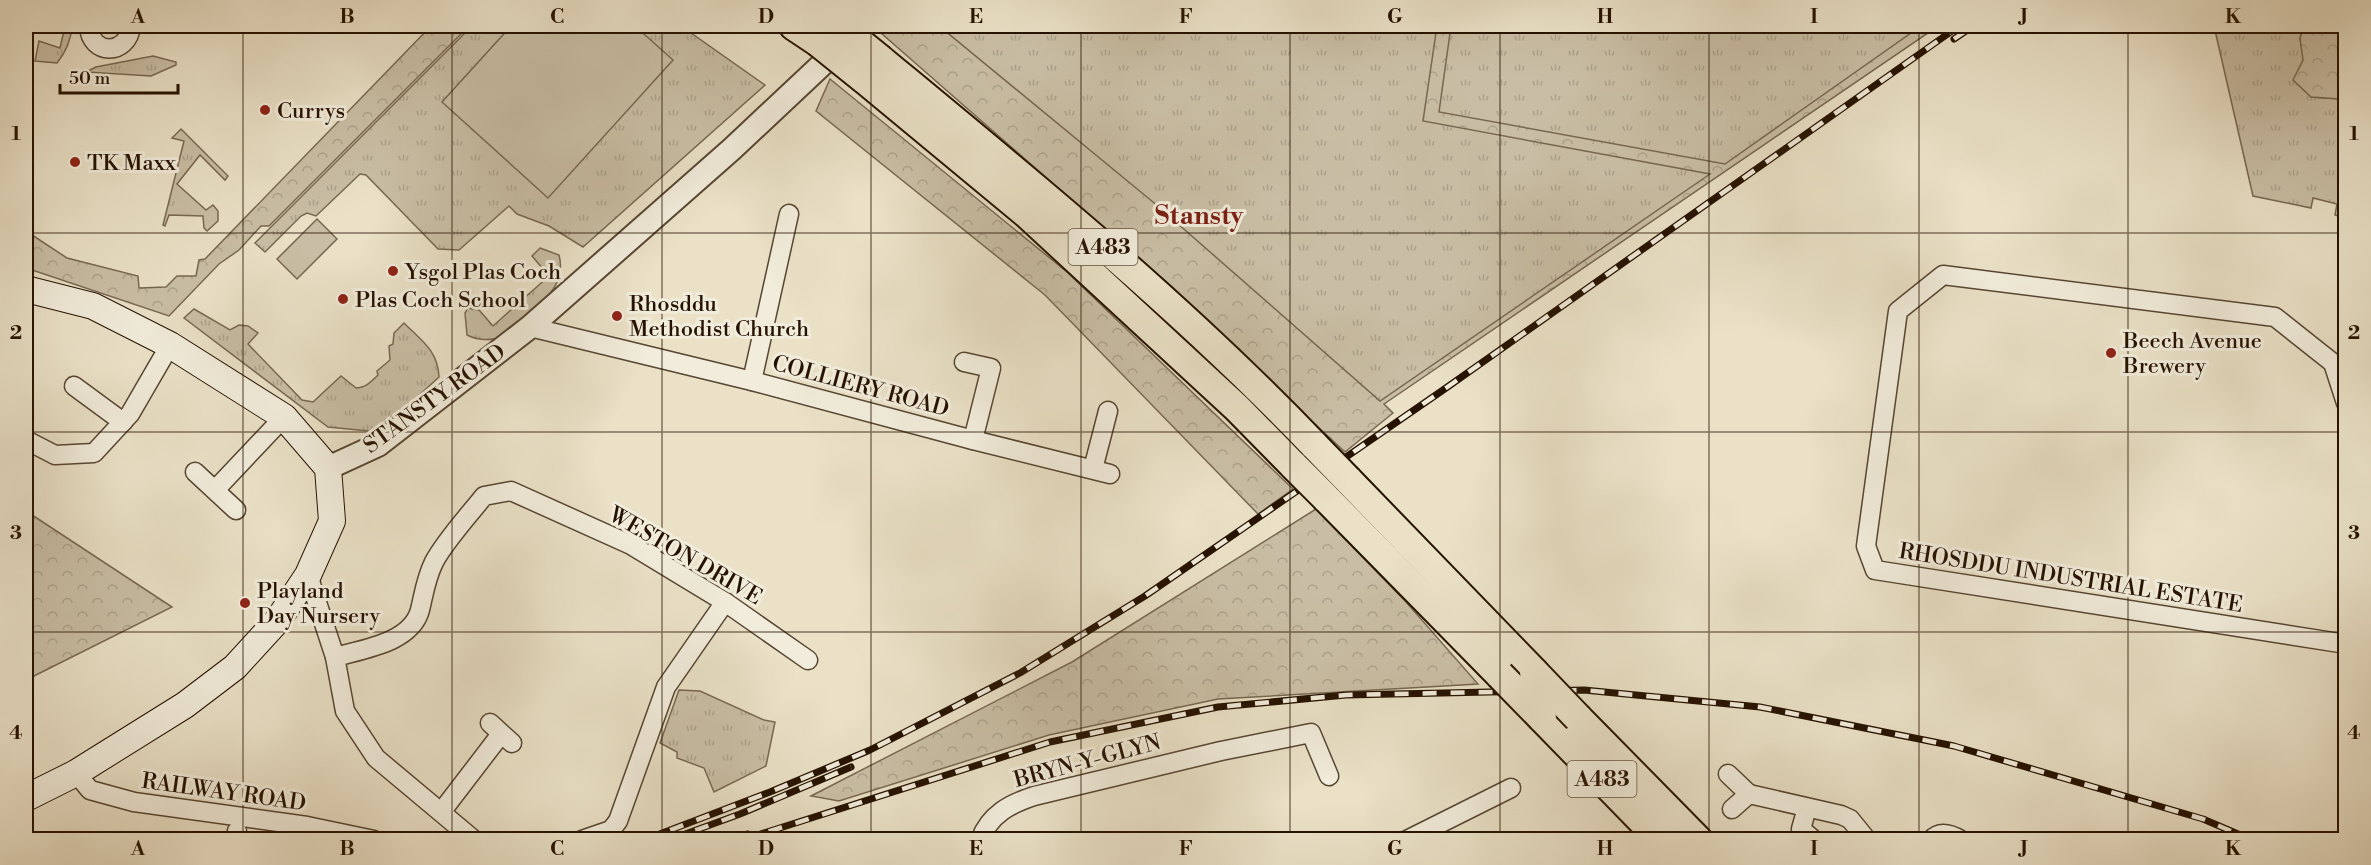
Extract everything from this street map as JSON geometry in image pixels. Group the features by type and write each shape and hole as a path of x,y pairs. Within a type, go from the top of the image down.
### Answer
{"highway":[{"name":"A483","path":"794,26 828,34 873,70 1057,205 1263,392 1698,840"},
{"name":"A483","path":"873,70 1237,408 1661,840"}],"main road":[{"path":"26,289 93,306 170,345 284,417 328,468 332,520 308,575 278,620 235,667 185,705 76,773 26,798"}],"street":[{"path":"89,26 96,44 116,48 128,39 131,26"},
{"name":"STANSTY ROAD","path":"328,468 378,445 530,327 732,149 863,26"},
{"path":"752,381 789,214"},
{"name":"RHOSDDU INDUSTRIAL ESTATE","path":"2346,403 2333,363 2275,316 1943,275 1898,311 1866,546 1875,570 2346,644"},
{"name":"COLLIERY ROAD","path":"530,327 752,381 1101,471 1108,411"},
{"path":"26,440 55,455 94,453 130,414 170,345"},
{"path":"964,362 991,368 974,440"},
{"path":"74,386 123,422"},
{"path":"215,490 284,417"},
{"path":"195,472 236,510"},
{"name":"WESTON DRIVE","path":"336,657 375,646 405,632 420,613 424,585 435,560 484,496 511,491 631,545 725,602 808,660"},
{"path":"308,575 336,657 345,711 376,758 474,840"},
{"path":"582,840 611,830 618,821 666,687 725,602"},
{"path":"442,811 501,733"},
{"name":"BRYN-Y-GLYN","path":"980,840 984,829 997,814 1015,802 1080,783 1224,760 1311,733 1329,776"},
{"name":"RAILWAY ROAD","path":"76,773 90,790 134,802 301,833 374,840"},
{"path":"1728,774 1749,794 1850,819 1867,840"},
{"path":"1407,840 1511,788"},
{"path":"1732,810 1749,794"},
{"path":"1807,807 1801,829 1814,840"},
{"path":"1931,840 1943,834 1961,840"}],"green space":[{"path":"65,26 72,26 70,36 57,63 35,61 39,41 60,48"},
{"path":"431,26 469,26 269,226 261,226 239,250 219,264 169,316 26,268 26,231 67,258 138,276 139,288 166,287 177,276 196,276 199,260 205,259"},
{"path":"472,26 681,26 765,85 583,247 549,226 517,214 509,206 459,250 438,249 366,175 360,174 316,216 307,213 301,216 265,252 255,243"},
{"path":"511,26 635,26 673,60 548,198 442,102"},
{"path":"889,26 939,26 1153,202 1380,401 1710,174 1423,121 1437,26 1451,26 1439,112 1725,164 1921,26 1938,26 1384,404 1393,413 1345,452 1114,237 881,33"},
{"path":"939,26 1938,26 1383,404 1088,149"},
{"path":"2214,26 2304,26 2300,38 2311,97 2340,99 2345,106 2345,218 2335,215 2337,204 2313,198 2311,208 2253,196"},
{"path":"2304,26 2332,26 2345,43 2345,106 2340,99 2311,97 2293,80 2303,60 2300,38"},
{"path":"153,56 176,62 176,65 151,76 86,72 96,67"},
{"path":"830,79 1067,272 1293,489 1258,514 1045,295 816,111"},
{"path":"181,129 228,176 225,180 200,155 177,184 206,210 213,205 218,211 218,221 207,231 204,228 203,216 169,215 165,226 163,225 184,141 172,138"},
{"path":"317,219 337,239 297,279 277,259"},
{"path":"540,248 559,255 559,276 551,293 507,335 485,340 467,335 465,313 468,308 479,310 493,326 549,276 532,256"},
{"path":"194,309 230,330 239,325 248,326 258,333 248,344 302,400 313,402 341,376 356,388 370,382 378,375 377,371 390,360 389,346 393,344 394,333 404,323 432,353 436,360 439,377 379,432 328,427 184,318"},
{"path":"1316,509 1406,602 1478,684 1218,699 1049,735 839,801 811,796 1072,662"},
{"path":"26,511 172,607 26,680"},
{"path":"679,690 700,691 764,720 775,722 766,766 714,792 704,768 677,758 677,752 660,743"}],"railway":[{"path":"644,840 770,792 870,750 1020,673 1145,596 1446,388 1959,26"},
{"path":"1954,39 1973,26"},
{"path":"742,840 1050,742 1218,707 1346,695 1584,690 1760,707 1954,746 2203,819 2252,840"},
{"path":"669,840 740,814 851,767"},
{"path":"726,840 748,834"}],"place":[{"name":"Currys","path":"265,110"},
{"name":"TK Maxx","path":"75,162"},
{"name":"Ysgol Plas Coch","path":"393,271"},
{"name":"Plas Coch School","path":"343,299"},
{"name":"Rhosddu Methodist Church","path":"617,316"},
{"name":"Beech Avenue Brewery","path":"2111,353"},
{"name":"Playland Day Nursery","path":"245,603"}],"district":[{"name":"Stansty","path":"1199,215"}]}
